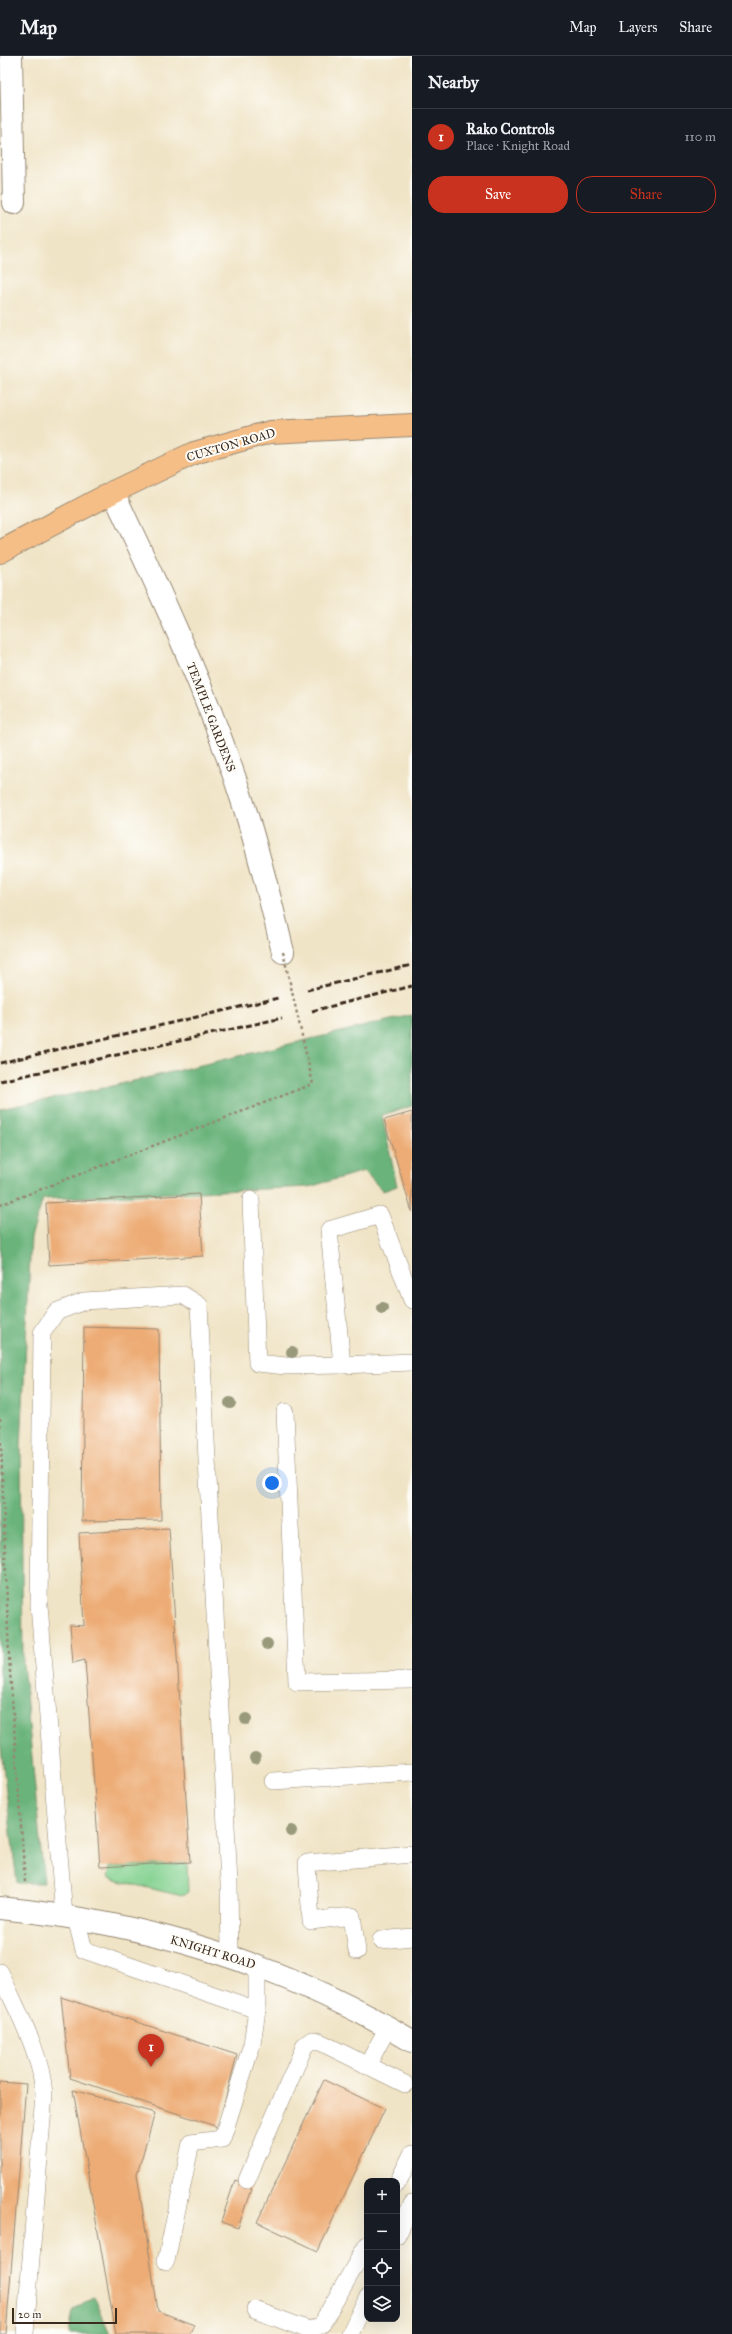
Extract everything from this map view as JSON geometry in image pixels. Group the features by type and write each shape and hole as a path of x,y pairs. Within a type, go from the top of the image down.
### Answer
{"main road":[{"name":"CUXTON ROAD","path":"0,552 113,492 194,453 270,432 412,424"}],"street":[{"path":"11,56 14,203"},
{"name":"TEMPLE GARDENS","path":"113,492 192,667 235,778 253,838 283,952"},
{"name":"KNIGHT ROAD","path":"0,1908 70,1917 163,1936 230,1956 257,1965 320,1992 412,2041"}],"lane":[{"path":"251,1200 257,1363 286,1366 412,1362"},
{"path":"342,1365 329,1230 380,1215 412,1300"},
{"path":"230,1956 229,1883 199,1306 183,1295 84,1301 56,1312 42,1333 40,1606 70,1917 84,1950 257,2010"},
{"path":"285,1412 297,1682 412,1680"},
{"path":"273,1781 412,1772"},
{"path":"357,1950 352,1916 311,1921 307,1863 412,1854"},
{"path":"381,1940 412,1937"},
{"path":"166,2261 191,2143 222,2139 252,2044 257,2010 257,1965"},
{"path":"0,1972 7,2004 42,2073 44,2094 25,2334"},
{"path":"367,2066 388,2027"},
{"path":"247,2180 305,2045 312,2040 316,2040 405,2084"},
{"path":"400,2178 412,2154"},
{"path":"400,2230 412,2204"},
{"path":"255,2310 309,2330 321,2326 364,2250"},
{"path":"350,2334 364,2304"}],"path":[{"path":"0,1205 312,1084 283,952"},
{"path":"0,1418 9,1657 27,1911"}],"green space":[{"path":"412,1015 412,1106 382,1115 397,1186 383,1191 364,1171 309,1187 43,1199 31,1237 21,1447 23,1663 44,1883 17,1883 0,1740 0,1109 108,1087"},
{"path":"187,1863 188,1892 182,1896 108,1877 110,1867"},
{"path":"94,2296 110,2334 69,2334 73,2310"}],"building":[{"path":"412,1112 412,1212 384,1120"},
{"path":"199,1194 203,1256 49,1265 46,1203"},
{"path":"84,1327 159,1329 161,1520 82,1521"},
{"path":"169,1528 190,1862 100,1867 85,1660 73,1663 70,1625 84,1626 79,1533"},
{"path":"61,1997 237,2055 218,2127 70,2078"},
{"path":"324,2080 385,2109 318,2251 257,2222"},
{"path":"0,2082 26,2084 6,2334 0,2334"},
{"path":"73,2090 155,2113 137,2174 158,2311 194,2325 190,2334 116,2334"},
{"path":"235,2180 252,2186 238,2228 221,2222"}],"railway":[{"path":"307,990 412,965"},
{"path":"312,1011 412,986"},
{"path":"0,1063 278,998"},
{"path":"0,1081 282,1018"}],"place":[{"name":"Rako Controls","path":"151,2067"}]}
